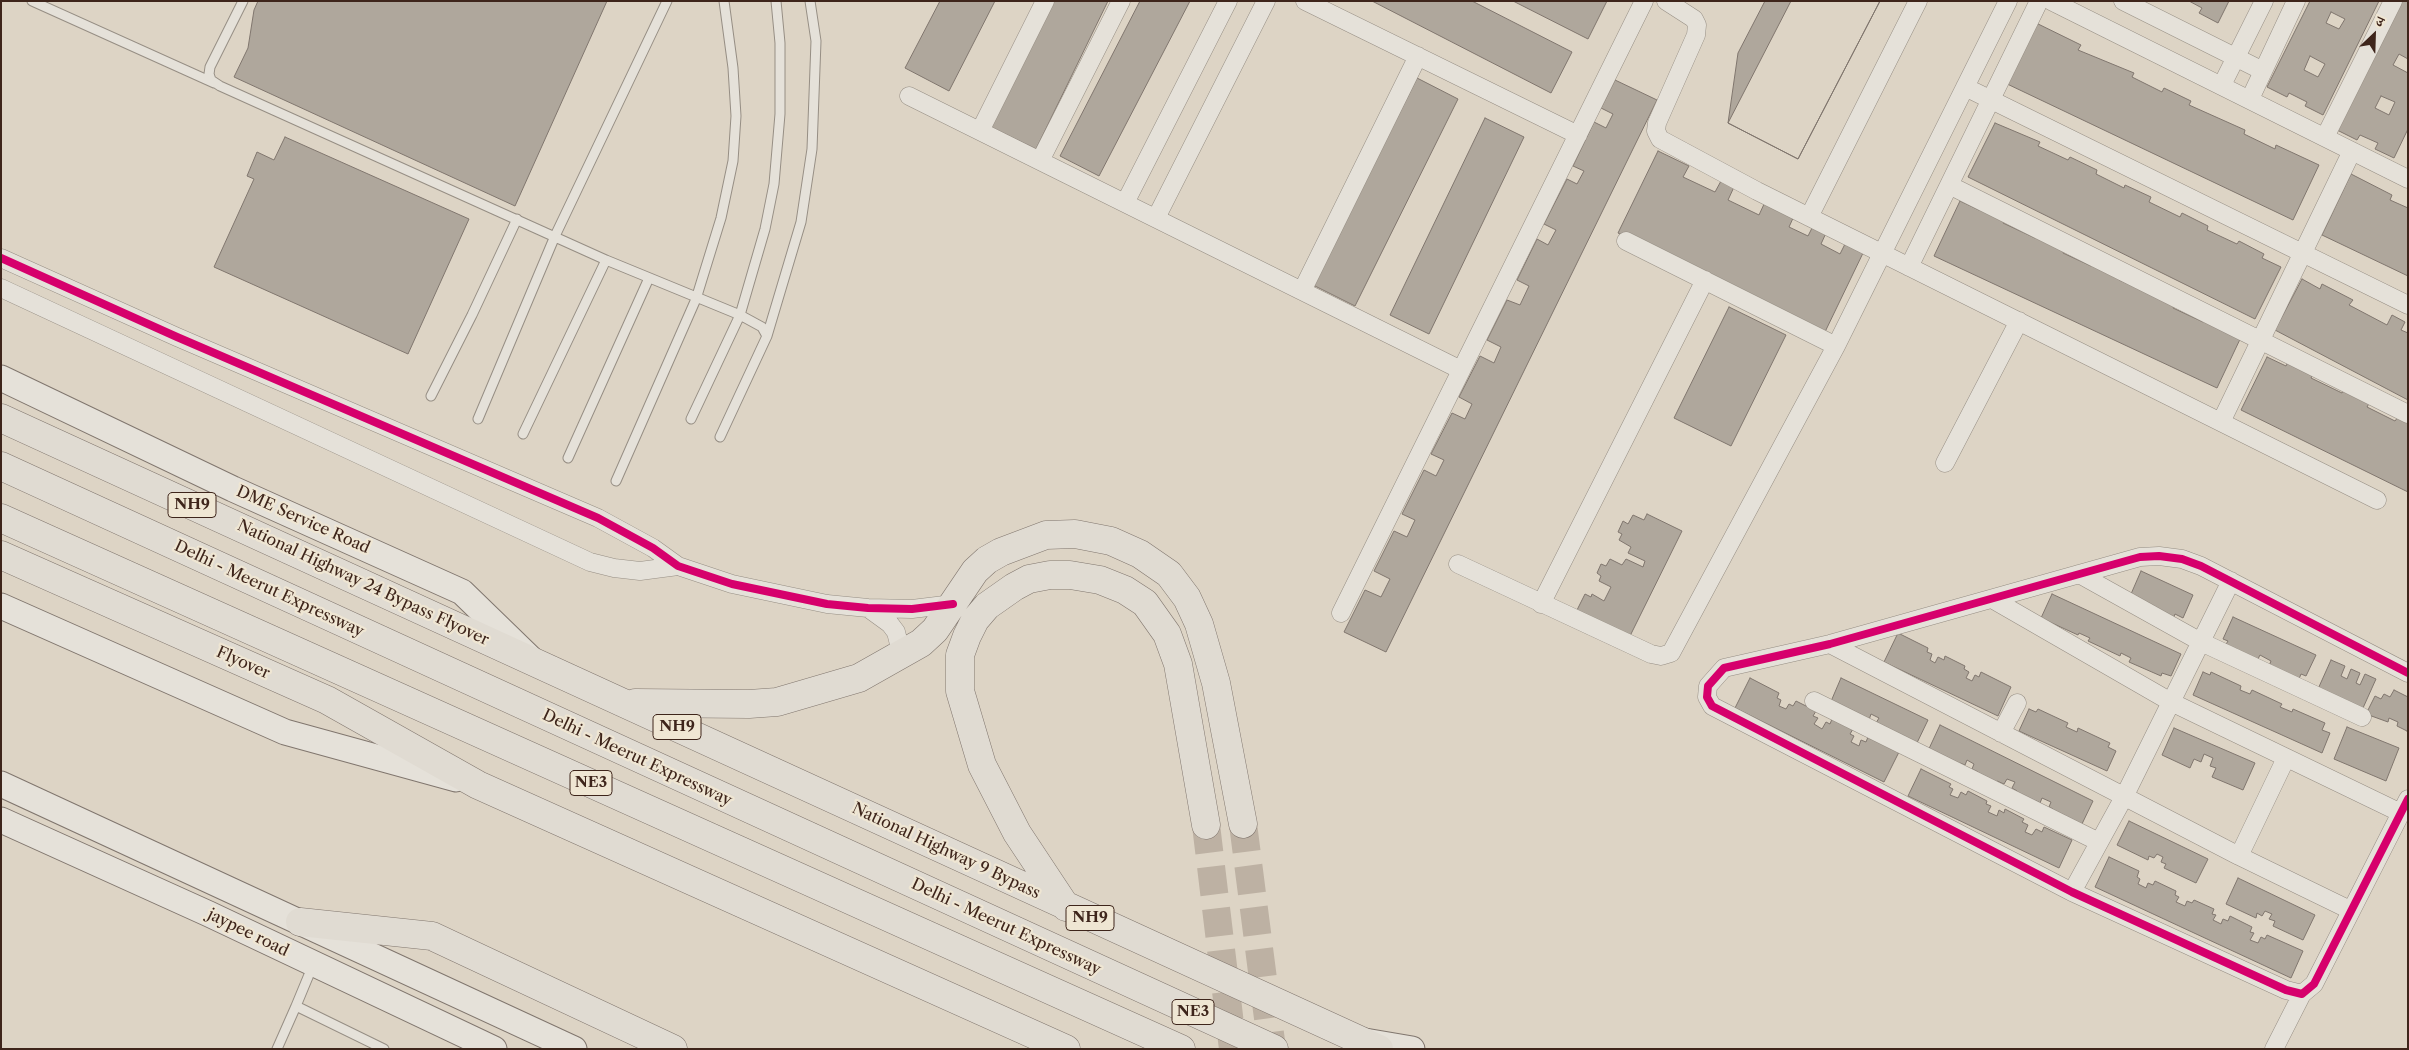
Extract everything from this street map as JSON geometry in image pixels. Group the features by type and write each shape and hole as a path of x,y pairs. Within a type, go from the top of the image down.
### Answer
{"highway":[{"name":"National Highway 24 Bypass Flyover","path":"1,418 533,661"},
{"name":"Delhi - Meerut Expressway","path":"1,466 1274,1049"},
{"name":"NE3","path":"1,518 1181,1049"},
{"path":"626,703 749,704 777,702 859,678 921,644 935,630 975,571 987,560 1017,545 1046,535 1075,534 1111,541 1140,554 1169,574 1187,598 1200,624 1216,683 1243,824"},
{"name":"Flyover","path":"1,555 327,700 478,785 1066,1049"},
{"path":"1066,907 1017,833 982,764 960,691 960,655 967,636 987,606 1014,587 1029,580 1050,575 1070,575 1100,580 1125,590 1145,603 1167,634 1178,664 1206,825"},
{"name":"National Highway 9 Bypass","path":"533,661 1066,907 1369,1044"},
{"path":"300,922 432,936 673,1049"}],"street":[{"path":"980,131 1044,1"},
{"path":"1040,161 1121,1"},
{"path":"1125,203 1228,1"},
{"path":"1156,218 1266,1"},
{"path":"1305,1 1578,135"},
{"path":"1341,613 1644,1"},
{"path":"1666,1 1694,19 1697,25 1696,35 1657,123 1656,131 1660,139 1809,217 2377,500"},
{"path":"1809,217 1918,1"},
{"path":"1458,564 1651,654 1661,656 1671,653 1836,346 2008,1"},
{"path":"1909,267 2039,1"},
{"path":"2050,1 2222,85 2408,180"},
{"path":"2122,1 2148,7 2236,58 2263,71"},
{"path":"2222,85 2264,1"},
{"path":"2250,99 2296,1"},
{"path":"2325,137 2393,1"},
{"path":"1302,291 1418,56"},
{"path":"1965,87 2408,305"},
{"path":"909,96 1461,370"},
{"path":"2221,422 2352,151"},
{"path":"1949,185 2408,414"},
{"path":"1626,241 1836,346"},
{"path":"1,258 177,337 598,518 653,548 678,566 732,584 827,604 868,608 912,609 953,604"},
{"path":"25,299 39,274"},
{"path":"1542,604 1706,280"},
{"path":"1,288 590,562 614,568 640,571 678,566"},
{"path":"1945,463 2019,321"},
{"name":"DME Service Road","path":"1,378 233,489 462,592 533,661"},
{"path":"2302,994 2286,990 2072,892 1712,706 1707,697 1708,686 1724,668 1830,644 2140,557 2159,556 2182,559 2231,582 2408,673"},
{"path":"2079,574 2201,642 2362,718"},
{"path":"2072,892 2124,797 2231,582"},
{"path":"1992,599 2172,702 2286,758 2404,806 2314,984 2302,994 2274,1049"},
{"path":"1,606 285,732 478,785"},
{"path":"868,608 890,624 896,632 902,656"},
{"path":"1830,644 2239,856 2350,910"},
{"path":"1814,701 2099,842"},
{"path":"2001,733 2017,703"},
{"path":"2239,856 2286,758"},
{"path":"1,784 574,1049"},
{"name":"jaypee road","path":"1,820 209,914 313,965 494,1049"},
{"path":"209,914 222,885"},
{"path":"1369,1044 1412,1049"}],"lane":[{"path":"32,1 517,218 606,260 740,315 762,327 767,336"},
{"path":"220,86 212,80 209,74 210,67 243,1"},
{"path":"478,419 555,236 667,1"},
{"path":"616,481 696,298 721,218 733,161 736,116 734,78 724,1"},
{"path":"691,419 740,315 764,229 774,184 780,114 780,43 776,1"},
{"path":"720,437 767,336 801,222 812,149 816,41 810,1"},
{"path":"431,396 472,315 517,218"},
{"path":"524,434 606,260"},
{"path":"568,458 650,278"},
{"path":"277,1049 313,965"},
{"path":"296,1006 384,1049"}],"building":[{"path":"258,1 607,1 515,206 234,77 248,48 254,10"},
{"path":"940,1 995,1 949,91 905,68"},
{"path":"1052,1 1108,1 1036,149 990,127"},
{"path":"1140,1 1190,1 1099,176 1060,156"},
{"path":"1372,1 1472,1 1572,52 1551,93"},
{"path":"1513,1 1607,1 1588,39"},
{"path":"1765,1 1880,1 1798,159 1728,123 1738,53"},
{"path":"1791,1 1880,1 1798,159 1728,123"},
{"path":"2189,1 2229,1 2218,23 2199,13 2202,8"},
{"path":"2310,1 2379,1 2323,115 2305,106 2307,102 2289,93 2287,97 2267,87","holes":["2331,12 2345,19 2339,29 2326,23","2310,56 2325,64 2318,77 2304,70"]},
{"path":"2401,1 2408,1 2408,59 2399,54 2393,65 2408,73 2408,129 2394,158 2375,149 2378,143 2360,135 2357,140 2337,130","holes":["2381,96 2395,102 2389,115 2375,108"]},
{"path":"2032,21 2081,45 2078,50 2134,73 2132,77 2162,92 2164,88 2191,101 2189,105 2245,130 2244,134 2275,149 2276,145 2319,165 2293,220 2003,82"},
{"path":"1417,78 1458,99 1355,306 1313,285"},
{"path":"1615,80 1657,100 1386,652 1344,632 1365,590 1381,597 1390,579 1374,571 1394,531 1407,537 1415,520 1402,514 1424,470 1436,476 1444,460 1431,454 1452,413 1465,419 1472,404 1459,397 1480,356 1494,363 1501,347 1487,340 1507,300 1520,305 1529,286 1517,280 1537,239 1548,245 1556,230 1544,224 1567,179 1577,184 1584,171 1573,166 1594,122 1606,128 1613,114 1601,108"},
{"path":"1485,118 1524,137 1429,334 1390,315"},
{"path":"1995,123 2040,142 2038,146 2068,160 2070,157 2097,170 2096,174 2124,188 2125,185 2151,197 2149,202 2180,217 2182,213 2208,226 2207,230 2237,244 2239,241 2264,254 2262,258 2281,267 2255,319 1968,177"},
{"path":"285,137 469,219 408,354 214,267 254,179 247,176 257,152 274,160"},
{"path":"1658,151 1689,166 1683,177 1715,192 1721,181 1734,187 1728,200 1759,215 1765,202 1794,216 1789,227 1808,236 1813,226 1826,233 1821,244 1840,254 1846,242 1864,251 1824,334 1618,233"},
{"path":"2351,174 2392,195 2390,200 2408,208 2408,276 2322,235"},
{"path":"1960,201 1979,210 1981,206 2006,218 2003,223 2035,238 2036,234 2065,247 2063,253 2091,266 2093,263 2121,276 2119,280 2175,303 2173,308 2203,322 2205,317 2242,335 2217,388 1934,256"},
{"path":"2302,279 2320,289 2322,284 2353,300 2349,305 2387,325 2392,315 2405,322 2401,330 2408,333 2408,400 2275,330"},
{"path":"1729,307 1786,335 1731,446 1674,418"},
{"path":"2267,357 2286,366 2288,362 2313,374 2311,378 2342,393 2344,389 2370,402 2367,407 2395,421 2398,417 2408,422 2408,492 2241,410"},
{"path":"1647,514 1682,531 1629,638 1576,612 1585,594 1591,597 1592,594 1604,601 1611,587 1599,581 1601,576 1597,573 1601,564 1606,566 1610,559 1622,565 1626,559 1643,567 1645,561 1628,553 1631,547 1619,540 1622,534 1618,532 1623,521 1628,524 1633,515 1644,520"},
{"path":"2141,571 2193,595 2183,618 2175,614 2173,619 2139,601 2140,598 2131,594"},
{"path":"2052,594 2181,654 2171,676 2162,673 2161,676 2129,662 2131,658 2121,653 2120,656 2088,641 2090,638 2079,633 2078,635 2041,618"},
{"path":"2233,617 2316,655 2306,676 2301,674 2299,679 2269,666 2271,661 2260,655 2257,661 2225,646 2228,641 2223,639"},
{"path":"1898,633 1928,648 1927,652 1932,654 1930,660 1935,663 1938,657 1944,660 1945,656 1965,666 1964,669 1969,672 1966,678 1972,681 1975,675 1979,677 1981,672 2011,687 1998,716 1884,662"},
{"path":"2331,660 2345,666 2341,676 2347,679 2351,669 2360,673 2356,683 2360,685 2365,674 2376,679 2363,708 2318,689"},
{"path":"2203,672 2210,675 2211,672 2241,686 2240,690 2250,694 2252,690 2282,704 2280,707 2292,712 2293,709 2325,723 2322,730 2330,733 2322,753 2193,695"},
{"path":"1750,678 1779,693 1777,698 1781,700 1779,706 1786,709 1789,704 1793,706 1796,701 1816,711 1813,716 1818,718 1814,724 1822,729 1826,722 1830,724 1832,719 1853,729 1850,734 1854,736 1851,742 1859,746 1861,740 1866,742 1868,737 1899,752 1884,782 1735,708"},
{"path":"1841,678 1928,720 1915,747 1876,723 1879,718 1871,714 1869,720 1829,706"},
{"path":"2394,690 2408,697 2408,734 2407,731 2397,726 2398,722 2389,718 2388,722 2366,714 2375,696 2381,699 2384,694 2390,697"},
{"path":"2029,709 2036,712 2038,709 2068,723 2066,727 2077,732 2078,728 2110,743 2108,747 2116,751 2107,771 2019,731"},
{"path":"1940,725 2093,801 2081,826 2052,812 2053,809 2049,807 2051,802 2042,798 2040,803 2036,801 2035,804 2015,794 2017,791 2012,788 2015,782 2007,779 2004,784 1997,781 1995,785 1976,776 1978,772 1972,769 1974,764 1967,760 1965,765 1960,763 1957,768 1927,753"},
{"path":"2347,727 2399,748 2386,781 2334,759"},
{"path":"2174,728 2255,763 2243,790 2212,777 2216,768 2210,766 2213,758 2204,754 2201,762 2194,759 2190,768 2162,755"},
{"path":"1921,769 1951,784 1949,787 1953,789 1950,795 1958,798 1961,792 1966,795 1968,791 1987,801 1986,804 1991,806 1988,812 1997,816 1999,810 2004,813 2005,809 2024,819 2022,822 2028,825 2025,832 2032,835 2036,829 2042,832 2044,827 2072,840 2059,868 1908,796"},
{"path":"2129,821 2208,859 2196,883 2164,868 2166,864 2161,862 2163,857 2157,854 2154,858 2149,856 2148,860 2117,845"},
{"path":"2109,857 2139,871 2137,877 2140,879 2138,884 2146,888 2148,883 2153,885 2155,881 2176,891 2175,895 2179,897 2176,902 2185,906 2187,901 2192,903 2194,900 2214,909 2212,914 2216,915 2213,920 2221,924 2223,919 2228,921 2230,916 2252,927 2250,932 2254,933 2250,940 2258,943 2261,937 2265,939 2267,935 2303,951 2291,978 2095,887"},
{"path":"2238,878 2315,915 2303,940 2273,926 2275,921 2269,919 2272,914 2265,911 2262,916 2257,913 2256,918 2226,904"}],"tunnel":[{"path":"1243,824 1272,1049"},
{"path":"1206,825 1233,1049"}],"cycle path":[{"path":"1,258 177,337 598,518 653,548 678,566 732,584 827,604 868,608 912,609 953,604"},
{"path":"2408,673 2201,566 2182,559 2159,556 2140,557 1830,644 1724,668 1708,686 1707,697 1712,706 2072,892 2286,990 2302,994 2314,984 2408,799"}]}
